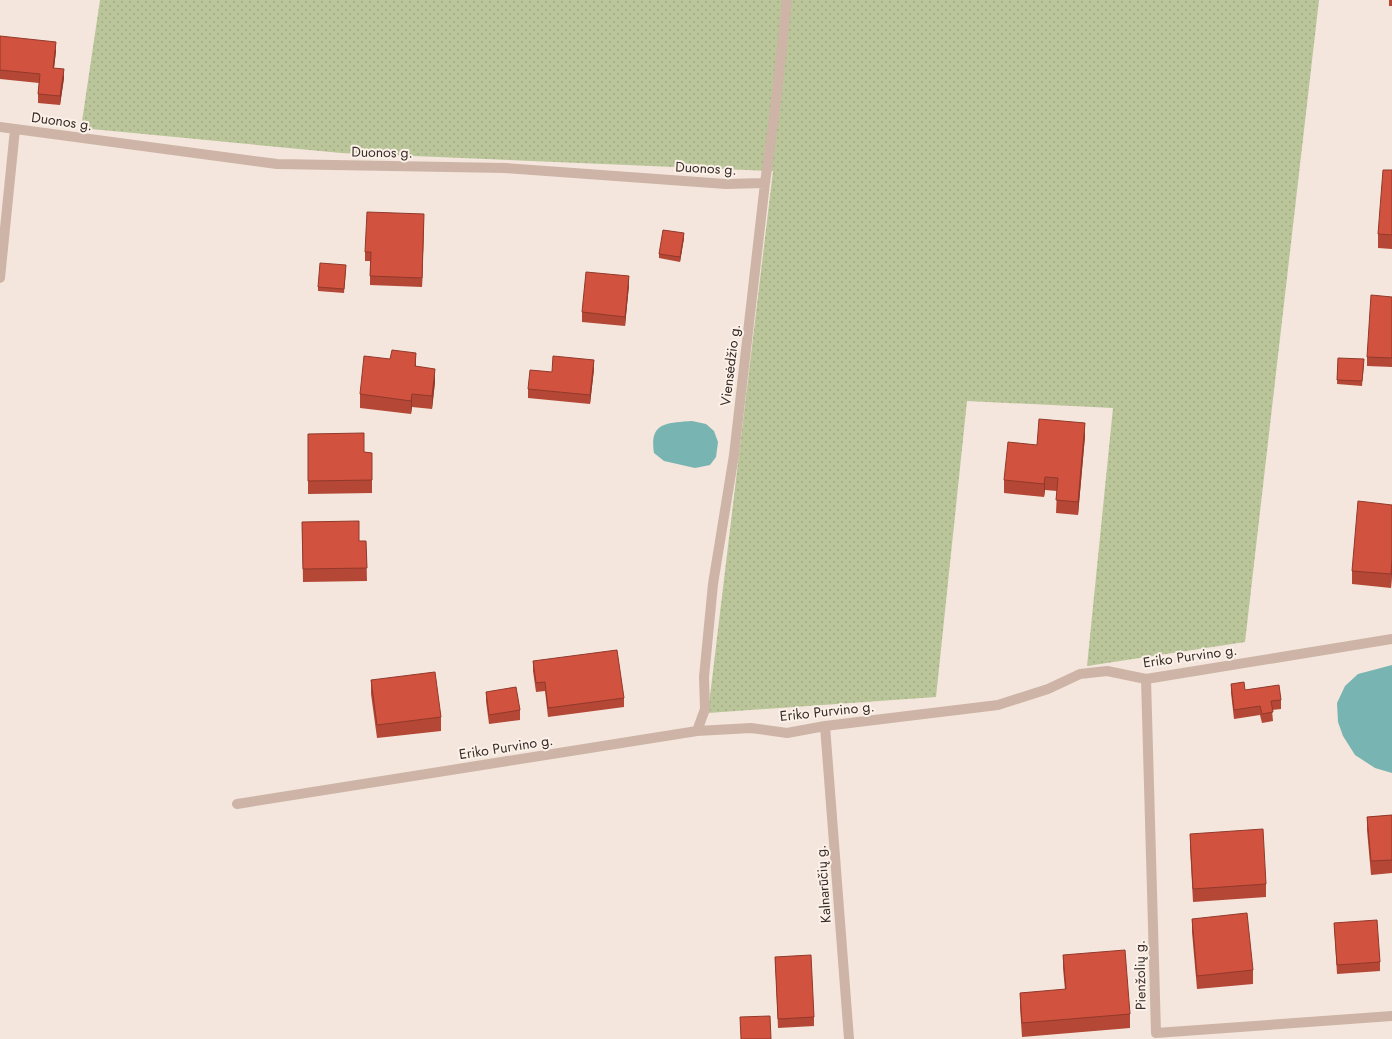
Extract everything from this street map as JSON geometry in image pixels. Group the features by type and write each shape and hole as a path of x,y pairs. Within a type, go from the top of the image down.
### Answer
{"street":[{"name":"Viensėdžio g.","path":"697,731 705,709 704,677 713,584 734,455 787,0"},
{"name":"Duonos g.","path":"0,127 277,164 505,168 726,184 765,183"},
{"path":"0,278 15,129"},
{"name":"Eriko Purvino g.","path":"237,804 697,731 751,728 787,733 825,726 998,705 1048,689 1080,674 1107,671 1146,679 1392,639"},
{"name":"Pienžolių g.","path":"1146,679 1156,1033 1392,1016"},
{"name":"Kalnarūčių g.","path":"825,726 849,1039"}],"green space":[{"path":"100,0 1319,0 1245,642 1087,666 1113,408 967,401 936,697 708,713 773,171 341,153 81,128"}],"water":[{"path":"692,421 706,424 714,431 718,442 716,457 710,465 695,468 664,461 654,453 654,435 657,430 662,426 675,422"},
{"path":"1392,665 1392,773 1375,768 1355,755 1343,736 1338,722 1337,703 1345,686 1358,674"}],"building":[{"path":"0,36 56,42 53,68 64,69 60,96 38,94 40,74 0,70"},
{"path":"1383,170 1392,170 1392,235 1378,234"},
{"path":"367,212 424,214 422,278 370,276 371,252 365,252"},
{"path":"663,230 684,233 680,257 659,254"},
{"path":"320,263 346,265 344,289 318,287"},
{"path":"586,272 629,276 625,317 582,312"},
{"path":"1371,295 1392,297 1392,358 1367,357"},
{"path":"392,350 416,353 415,366 435,369 432,396 412,394 411,401 360,394 364,356 390,359"},
{"path":"553,356 594,360 590,395 528,389 530,370 552,372"},
{"path":"1338,358 1364,359 1362,381 1337,380"},
{"path":"1039,419 1085,423 1078,502 1056,500 1058,478 1045,477 1044,484 1004,480 1008,442 1037,445"},
{"path":"364,433 364,452 372,453 372,480 308,481 308,434"},
{"path":"1358,501 1392,505 1391,574 1352,571"},
{"path":"359,521 359,541 366,541 367,568 303,569 302,522"},
{"path":"617,650 624,698 548,708 545,682 536,683 533,661"},
{"path":"435,672 441,717 377,725 371,680"},
{"path":"1244,682 1245,690 1279,685 1281,700 1271,701 1273,712 1262,714 1260,706 1234,710 1231,684"},
{"path":"516,687 520,710 489,715 486,692"},
{"path":"1392,815 1392,860 1371,861 1367,817"},
{"path":"1263,829 1266,884 1193,889 1190,834"},
{"path":"1247,913 1253,970 1197,976 1192,919"},
{"path":"1377,920 1380,962 1337,965 1334,923"},
{"path":"1125,950 1130,1014 1022,1023 1020,993 1066,989 1063,955"},
{"path":"811,955 814,1017 778,1019 775,957"},
{"path":"770,1016 771,1039 741,1039 740,1017"}]}
